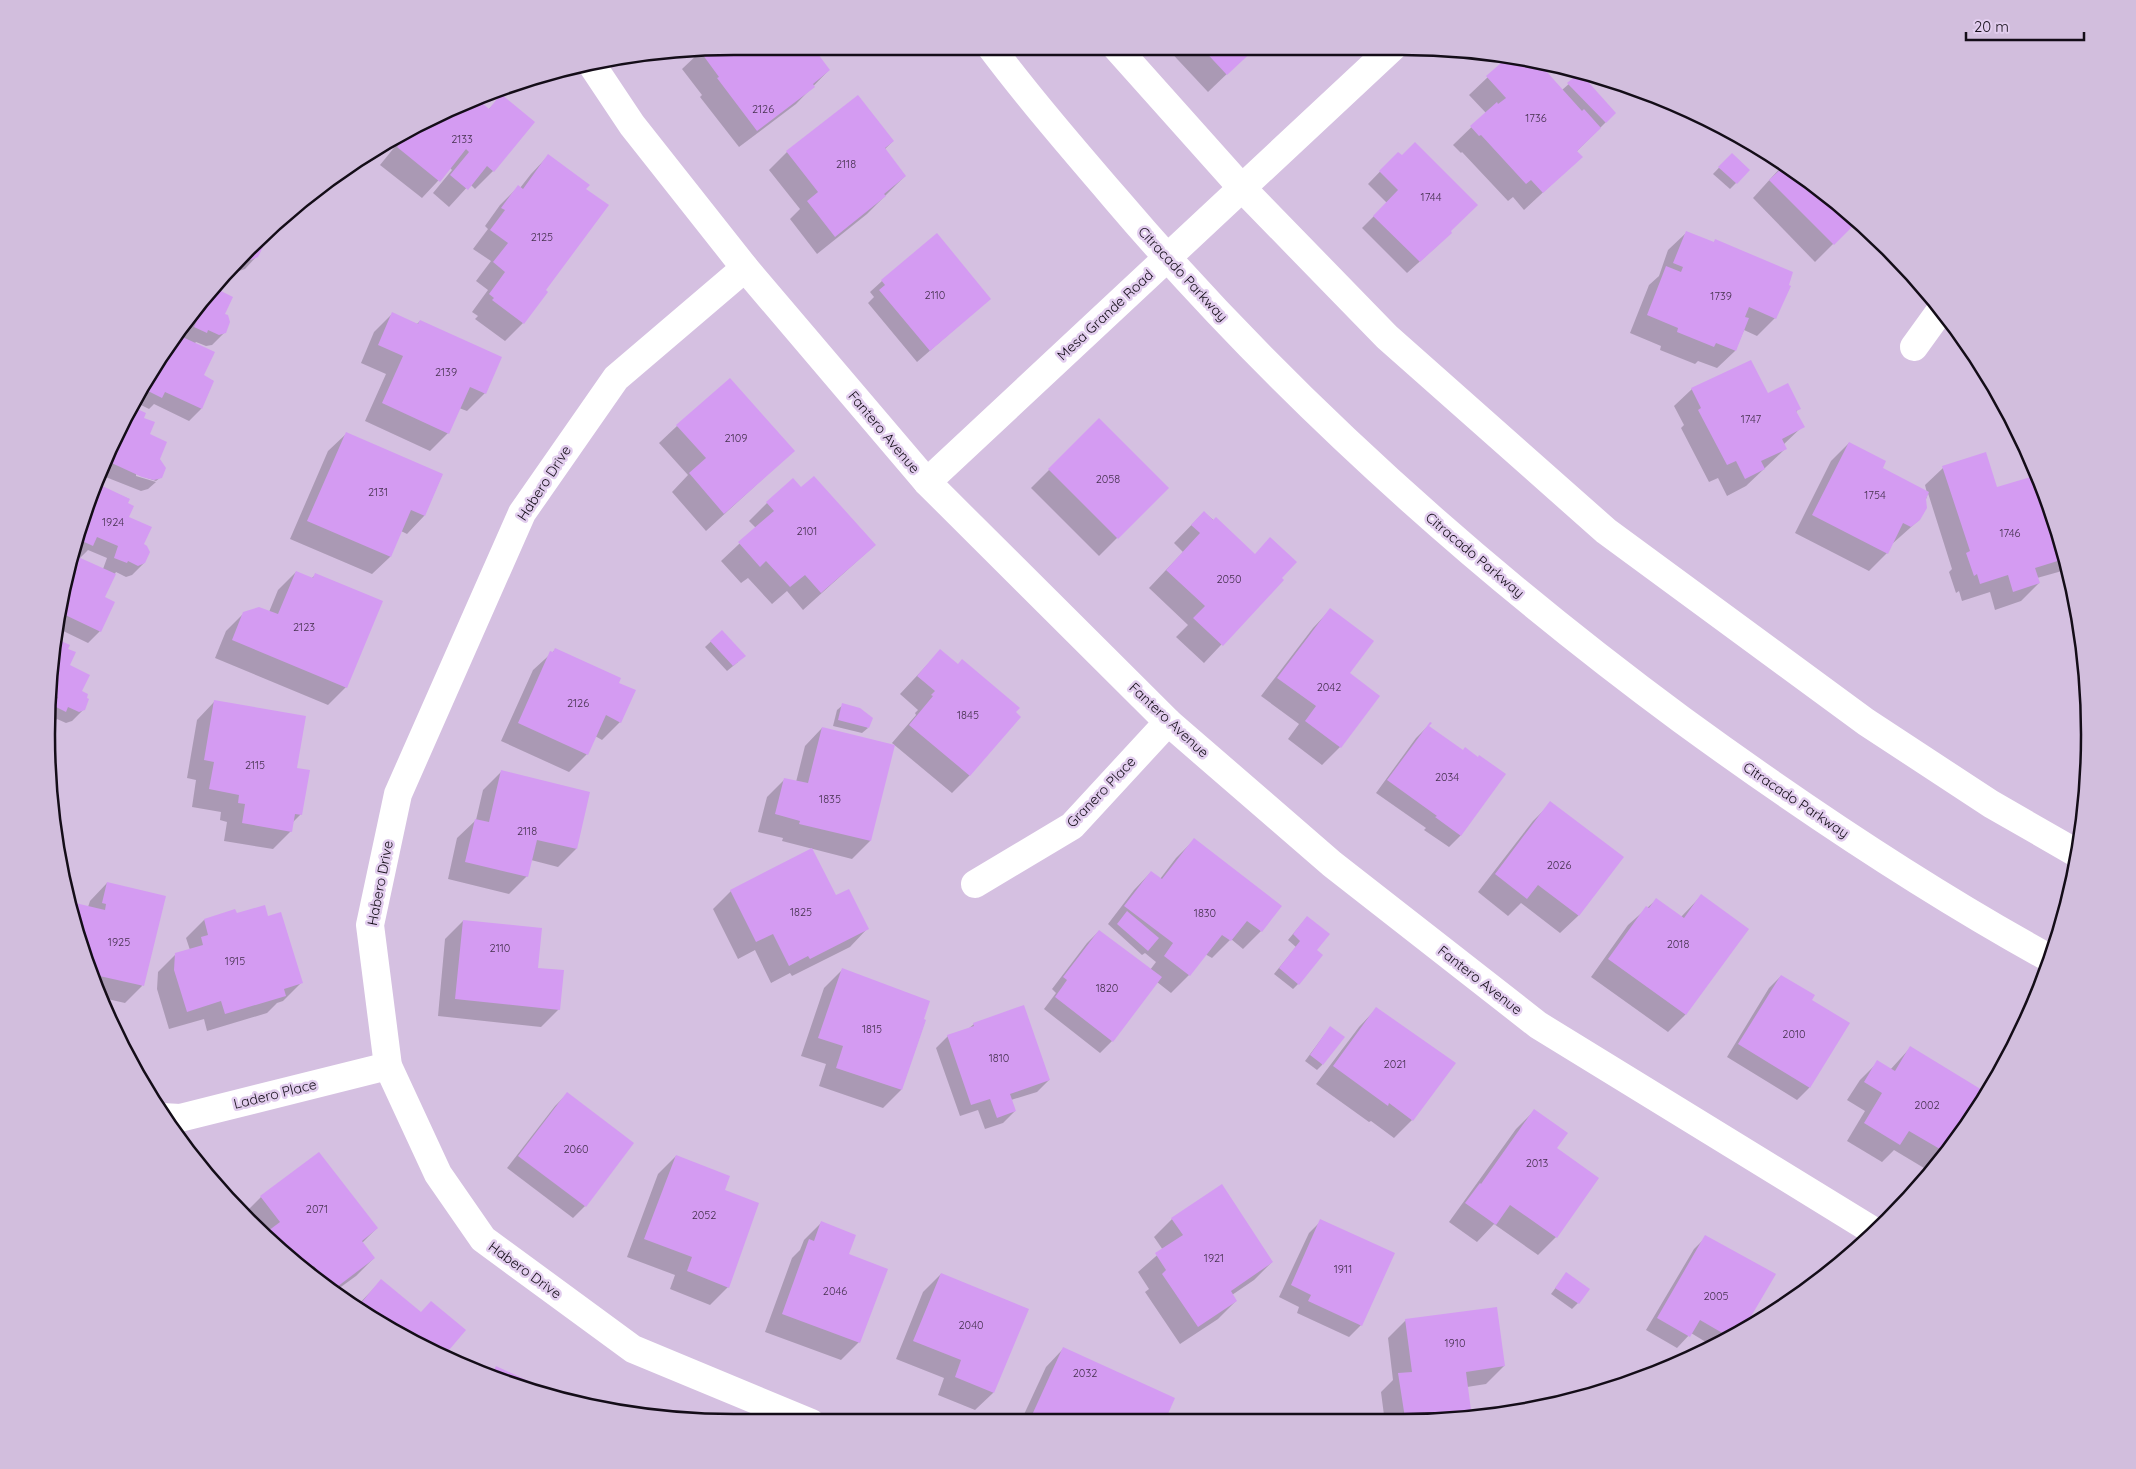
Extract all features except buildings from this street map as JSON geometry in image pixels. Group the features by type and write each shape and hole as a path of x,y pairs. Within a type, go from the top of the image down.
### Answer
{"street":[{"name":"Citracado Parkway","path":"997,55 1069,145 1166,258 1326,422 1459,544 1609,665 1744,766 1880,857 2044,955"},
{"path":"1123,55 1241,187 1387,338 1606,532 1866,722 1991,804 2071,850"},
{"name":"Mesa Grande Road","path":"927,482 1384,55"},
{"name":"Fantero Avenue","path":"595,70 632,125 745,268 927,482 1168,722 1332,864 1538,1025 1869,1228"},
{"name":"Habero Drive","path":"745,268 616,378 522,513 398,794 370,925 388,1066 438,1174 483,1239 633,1349 789,1414"},
{"path":"1914,347 1936,315"},
{"name":"Granero Place","path":"976,884 1072,826 1168,722"},
{"name":"Ladero Place","path":"174,1118 180,1118 388,1066"}]}
